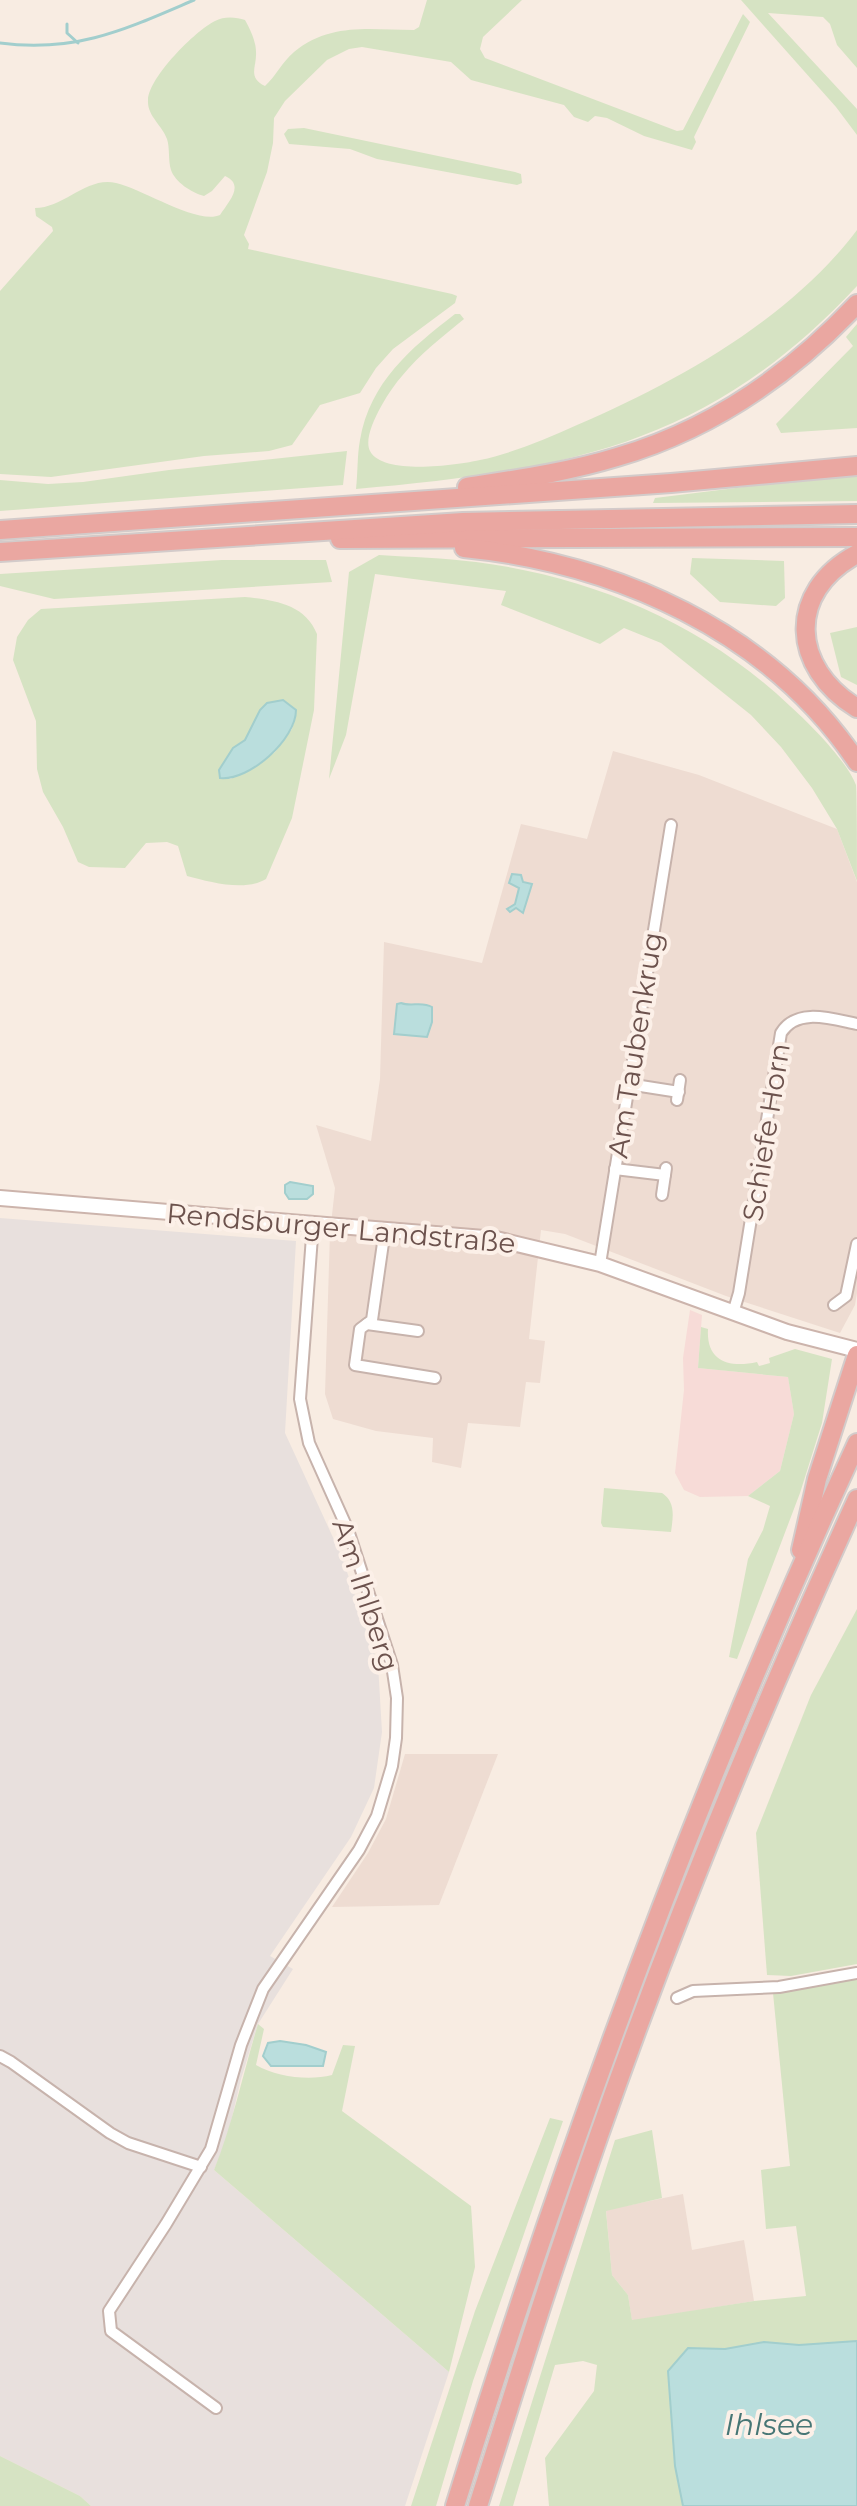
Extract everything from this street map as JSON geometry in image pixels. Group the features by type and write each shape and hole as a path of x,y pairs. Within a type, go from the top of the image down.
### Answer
{"highway":[{"path":"334,507 580,467 652,445 710,419 779,376 857,304"},
{"path":"0,530 687,482 857,466"},
{"path":"0,552 463,522 857,514"},
{"path":"205,538 857,537"},
{"path":"381,540 533,557 609,578 653,596 720,631 761,661 809,703 857,762"},
{"path":"857,554 829,572 816,586 806,618 809,653 815,667 841,699 857,708"},
{"path":"791,1591 817,1479 857,1353"},
{"path":"455,2506 536,2252 612,2038 745,1697 857,1443"},
{"path":"478,2506 563,2239 633,2044 699,1871 811,1599 857,1499"},
{"path":"811,1599 857,1519"}],"street":[{"name":"Am Taubenkrug","path":"600,1264 671,825"},
{"name":"Schiefe Horn","path":"733,1313 739,1293 781,1033 791,1021 803,1017 857,1024"},
{"path":"628,1084 679,1091"},
{"path":"615,1169 666,1172 662,1195"},
{"name":"Rendsburger Landstraße","path":"0,1198 496,1239 600,1264 810,1340 857,1353"},
{"name":"Am Ihlberg","path":"216,2408 111,2331 109,2311 211,2149 241,2045 263,1989 359,1850 377,1816 392,1766 396,1738 397,1698 386,1643 348,1530 317,1464 303,1423 300,1399 318,1223"},
{"path":"385,1229 372,1320 360,1329 355,1365 435,1378"},
{"path":"834,1305 846,1296 857,1244"},
{"path":"367,1324 418,1331"},
{"path":"677,1998 693,1991 779,1987 857,1973"},
{"path":"0,2056 128,2143 201,2167"}],"shaded area":[{"path":"613,751 699,775 837,829 857,882 855,1305 840,1333 726,1296 565,1234 541,1230 529,1339 545,1341 540,1383 526,1382 520,1427 468,1423 461,1468 432,1462 433,1438 376,1431 333,1419 325,1394 330,1233 335,1188 316,1125 371,1141 380,1079 384,942 482,963 521,824 587,839"},
{"path":"0,1218 296,1241 285,1433 342,1557 378,1664 382,1732 374,1788 351,1837 270,1956 293,1969 258,2024 227,2139 214,2170 449,2372 405,2506 91,2506 80,2496 0,2456"},
{"path":"690,1310 702,1315 698,1368 788,1377 794,1414 780,1471 748,1496 700,1497 684,1490 675,1473 684,1390 683,1358"},
{"path":"405,1754 498,1754 439,1905 332,1907 368,1853 386,1819"},
{"path":"683,2194 692,2250 744,2240 754,2301 632,2321 628,2295 612,2275 606,2210"}],"green space":[{"path":"427,0 522,0 483,37 480,49 485,58 677,131 683,130 743,14 750,22 694,137 696,142 692,150 644,136 607,118 595,116 588,122 574,117 564,105 471,80 451,62 362,47 349,49 327,60 285,101 274,118 267,172 244,235 248,249 452,294 457,296 455,303 393,349 360,393 320,405 292,445 269,451 204,456 51,477 0,474 0,291 53,231 36,216 35,208 46,207 105,182 127,187 184,211 210,217 220,215 231,199 234,184 225,176 204,196 180,183 171,170 167,139 148,106 150,90 174,56 196,34 215,21 222,18 245,20 256,48 256,79 265,86 294,52 322,36 366,29 414,30 419,27"},
{"path":"741,0 857,0 857,68 837,45 830,24 823,17 768,13 857,109 857,135 836,107"},
{"path":"304,128 515,172 521,174 522,183 517,185 377,159 350,149 289,144 284,134 288,129"},
{"path":"857,230 857,286 801,340 745,383 688,416 629,441 567,459 501,472 356,489 360,440 373,401 408,354 455,314 460,314 464,319 409,368 378,412 368,443 370,451 378,459 390,464 422,467 480,460 529,445 615,408 692,368 765,319 799,292"},
{"path":"857,324 857,428 781,433 776,424 853,346 846,337"},
{"path":"347,451 343,485 0,511 0,480 48,484 83,482"},
{"path":"857,473 857,501 653,503 655,498"},
{"path":"379,555 476,562 562,579 645,609 721,651 798,713 827,743 851,775 856,785 857,881 837,829 812,788 781,747 751,715 661,643 624,628 600,644 501,605 506,591 375,574 346,735 329,779 349,572"},
{"path":"692,558 784,561 785,598 776,606 720,602 690,574"},
{"path":"222,560 326,560 332,582 54,599 0,586 0,574"},
{"path":"245,597 287,605 312,624 317,634 314,710 292,818 266,879 238,885 187,876 178,846 167,842 146,843 125,868 89,867 78,862 43,792 37,769 36,721 13,660 17,637 28,620 41,609","holes":["267,703 295,718 292,729 275,752 230,779 219,770 245,740 260,710"]},
{"path":"857,627 857,685 841,677 830,633"},
{"path":"701,1327 708,1329 708,1340 716,1356 729,1363 757,1362 759,1366 770,1363 769,1358 795,1349 832,1359 822,1423 800,1493 737,1659 729,1657 748,1559 763,1530 770,1506 748,1496 780,1471 794,1414 788,1377 698,1368"},
{"path":"604,1488 662,1493 672,1505 671,1532 603,1527"},
{"path":"857,1609 857,1964 791,1976 767,1975 756,1833 811,1695"},
{"path":"857,1978 857,2341 799,2345 764,2342 725,2349 688,2348 668,2372 675,2466 683,2506 549,2506 545,2458 594,2391 597,2365 583,2361 555,2365 513,2506 499,2506 615,2140 652,2130 662,2198 606,2211 612,2275 628,2295 632,2320 806,2296 796,2226 766,2229 761,2170 790,2166 773,1993"},
{"path":"258,2024 264,2029 256,2065 283,2075 313,2078 332,2075 343,2045 355,2046 342,2111 471,2206 475,2267 449,2372 214,2170"},
{"path":"550,2118 563,2121 473,2381 436,2506 411,2506 475,2311"},
{"path":"0,2456 80,2496 91,2506 0,2506"}],"water":[{"path":"283,700 296,710 294,721 280,745 245,773 220,778 219,770 233,748 245,740 260,710 267,703"},
{"path":"512,874 521,875 523,882 532,884 523,913 516,908 510,912 507,909 515,904 519,888 509,883"},
{"path":"397,1004 432,1007 432,1022 427,1037 394,1034"},
{"path":"290,1182 313,1186 313,1194 307,1199 289,1199 285,1185"},
{"path":"280,2041 326,2052 323,2066 271,2066 263,2056 268,2043"},
{"name":"Ihlsee","path":"857,2341 857,2506 683,2506 675,2466 668,2371 688,2348 725,2349 764,2342 799,2345"}],"waterway":[{"path":"0,43 53,45 100,36 194,0"},
{"path":"67,24 67,33 78,43"}]}
